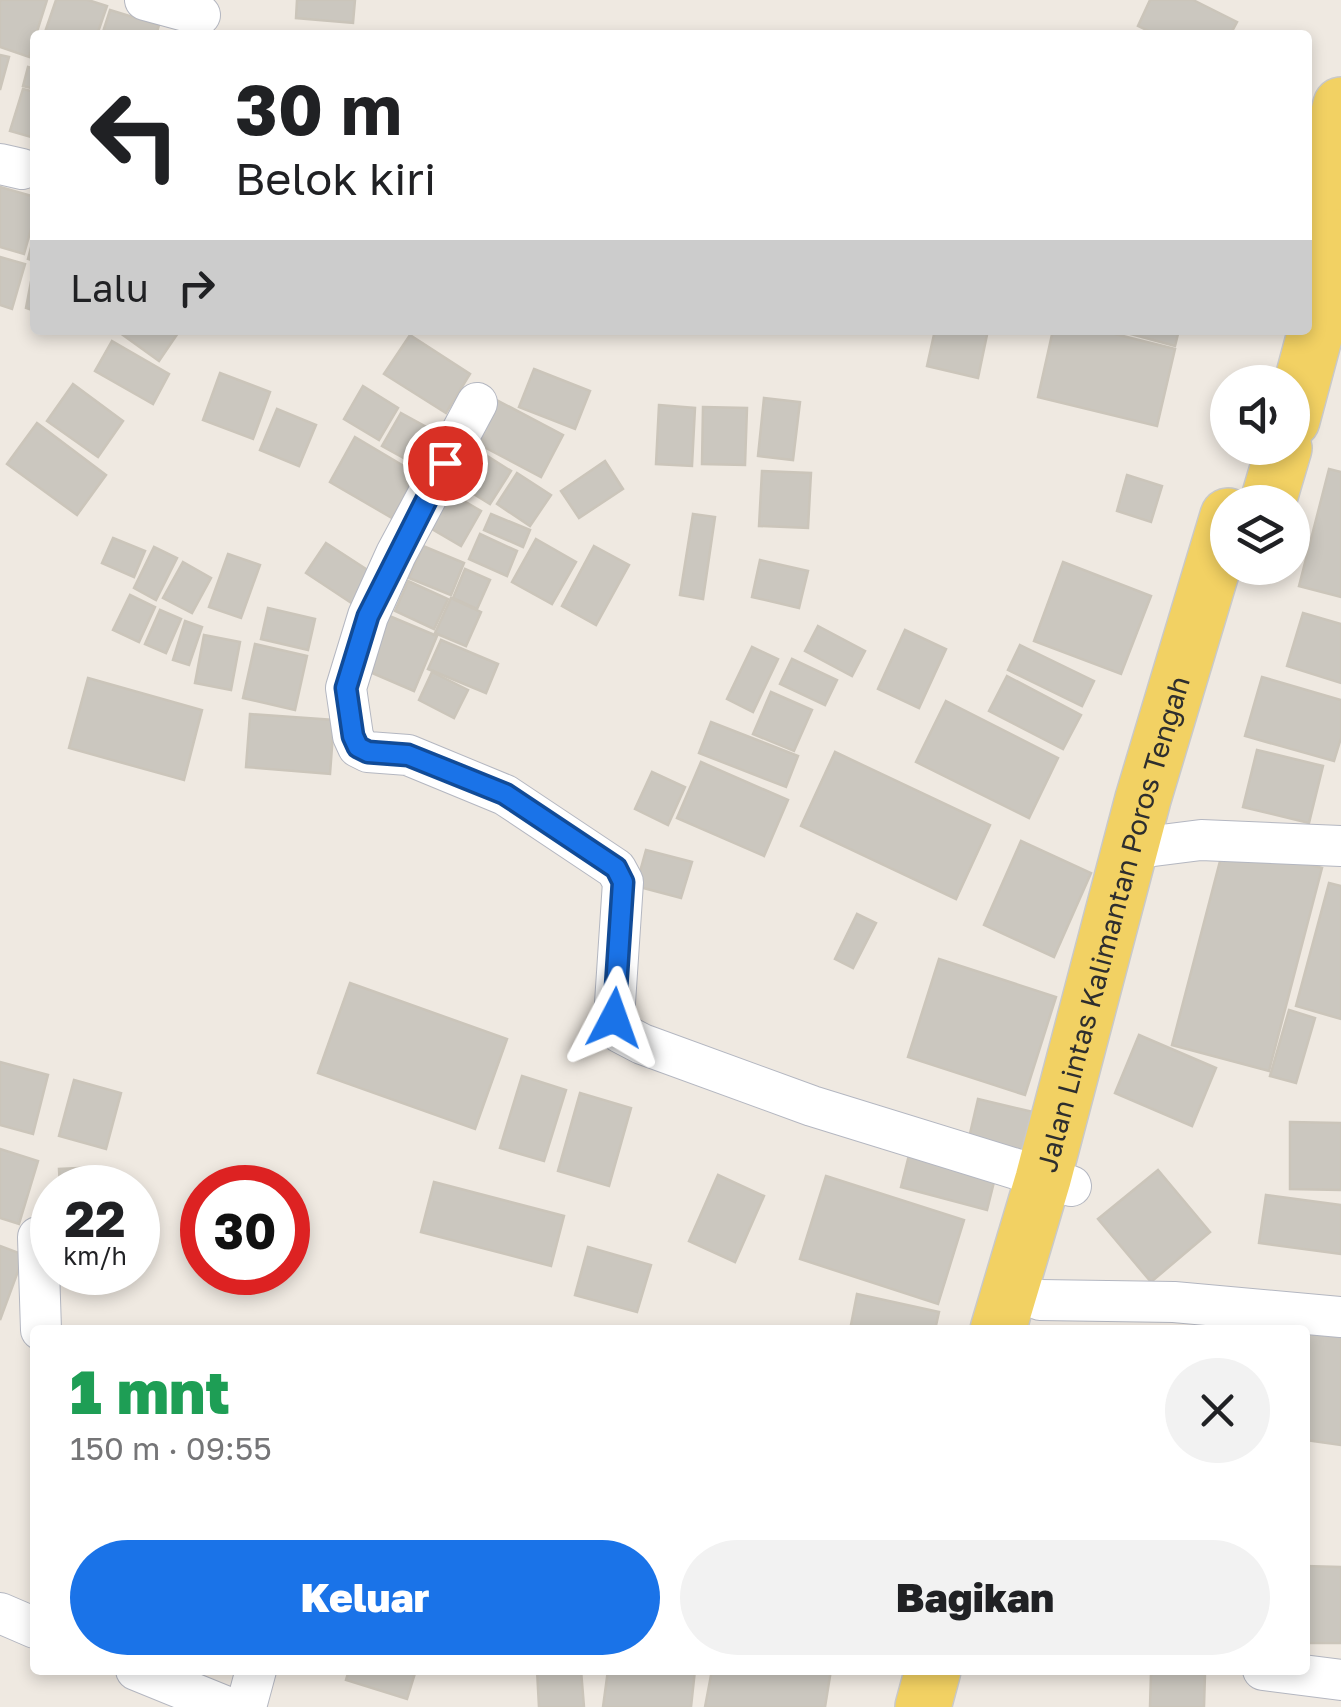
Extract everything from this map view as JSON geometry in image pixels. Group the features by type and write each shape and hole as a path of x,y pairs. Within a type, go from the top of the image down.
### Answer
{"main road":[{"path":"1312,210 1341,104"},
{"path":"1307,365 1341,237"},
{"path":"1270,365 1278,335"},
{"name":"Jalan Lintas Kalimantan Poros Tengah","path":"1023,1320 1148,846 1211,585"},
{"name":"Jalan Lintas Kalimantan Poros Tengah","path":"1148,846 1242,585"},
{"path":"890,1707 899,1675"},
{"path":"923,1707 933,1675"}],"street":[{"path":"145,0 200,15"},
{"path":"477,403 396,554 368,616 346,688 358,747 368,752 408,755 491,788 616,868 623,882 614,1018 621,1032 642,1044 812,1106 1057,1183"},
{"path":"1148,846 1247,840 1341,846"},
{"path":"40,1295 41,1325"},
{"path":"1023,1320 1174,1302 1341,1317"},
{"path":"148,1675 228,1707"},
{"path":"246,1707 255,1675"},
{"path":"1302,1675 1341,1680"}],"building":[{"path":"0,0 47,0 38,30 30,30 29,57 0,47"},
{"path":"56,0 88,0 107,6 99,30 46,30"},
{"path":"297,0 355,0 353,23 296,18"},
{"path":"1150,0 1193,0 1237,22 1233,30 1146,30 1138,26"},
{"path":"110,10 159,25 158,30 104,30"},
{"path":"0,55 9,57 0,90"},
{"path":"28,67 30,68 30,88 23,86"},
{"path":"23,89 30,91 30,137 10,131"},
{"path":"0,187 30,196 30,233 24,254 0,247"},
{"path":"0,257 25,264 12,309 0,305"},
{"path":"123,335 177,335 159,361"},
{"path":"410,335 470,374 446,413 384,374"},
{"path":"934,335 987,335 978,378 927,366"},
{"path":"1052,335 1119,335 1175,349 1157,426 1038,397"},
{"path":"1134,335 1178,335 1175,346"},
{"path":"112,341 169,374 153,404 95,371"},
{"path":"534,369 590,391 575,429 519,407"},
{"path":"220,373 270,392 253,439 203,420"},
{"path":"73,384 123,421 98,457 47,421"},
{"path":"363,386 398,408 379,440 344,419"},
{"path":"489,396 563,435 541,477 467,438"},
{"path":"764,398 800,402 793,460 758,456"},
{"path":"659,405 695,408 692,466 656,464"},
{"path":"703,407 747,408 745,465 702,464"},
{"path":"277,409 316,425 299,466 260,450"},
{"path":"401,413 441,435 422,468 382,446"},
{"path":"37,423 106,475 77,515 7,464"},
{"path":"355,437 417,474 392,518 330,482"},
{"path":"470,445 511,471 490,504 448,478"},
{"path":"605,461 623,489 579,518 561,491"},
{"path":"1329,469 1341,472 1341,597 1299,586 1310,585 1310,543"},
{"path":"762,471 811,473 808,528 759,526"},
{"path":"517,473 551,495 530,526 497,504"},
{"path":"1127,475 1162,486 1151,522 1117,511"},
{"path":"440,487 481,511 461,546 420,522"},
{"path":"491,514 530,530 523,547 484,530"},
{"path":"693,514 715,517 703,599 680,595"},
{"path":"480,534 517,551 507,576 469,559"},
{"path":"113,538 145,551 134,577 102,563"},
{"path":"536,539 576,562 552,604 512,582"},
{"path":"326,543 375,575 356,606 306,573"},
{"path":"423,546 464,563 451,595 409,578"},
{"path":"594,546 629,565 596,625 562,606"},
{"path":"154,547 177,558 156,600 134,588"},
{"path":"228,554 260,565 241,618 209,607"},
{"path":"760,560 808,571 799,608 752,597"},
{"path":"183,562 211,578 192,613 163,598"},
{"path":"1063,562 1151,596 1121,674 1034,641"},
{"path":"465,569 490,580 477,609 453,598"},
{"path":"408,581 448,599 434,629 395,611"},
{"path":"130,595 155,607 139,642 113,630"},
{"path":"451,598 481,612 466,646 435,633"},
{"path":"268,608 315,619 308,650 261,639"},
{"path":"160,610 181,619 166,653 145,644"},
{"path":"1303,613 1341,624 1341,683 1287,666"},
{"path":"387,615 437,636 414,691 363,669"},
{"path":"185,621 202,627 189,665 173,660"},
{"path":"818,626 865,651 852,676 805,651"},
{"path":"905,630 946,649 919,708 878,689"},
{"path":"204,635 240,642 231,690 195,683"},
{"path":"441,640 498,664 486,693 428,669"},
{"path":"255,644 307,656 295,710 243,698"},
{"path":"1020,645 1094,681 1082,706 1008,670"},
{"path":"752,647 778,659 753,712 727,699"},
{"path":"792,659 837,680 825,705 780,684"},
{"path":"432,672 468,690 454,718 419,700"},
{"path":"1007,676 1081,715 1063,749 989,711"},
{"path":"1262,677 1341,700 1341,738 1334,761 1245,736"},
{"path":"88,678 202,710 184,780 69,748"},
{"path":"771,692 812,710 794,751 753,734"},
{"path":"946,701 1058,758 1029,818 916,762"},
{"path":"250,714 334,720 330,774 246,767"},
{"path":"711,722 798,756 786,787 699,753"},
{"path":"1257,750 1323,766 1309,823 1243,807"},
{"path":"835,752 990,825 956,899 801,826"},
{"path":"701,762 788,800 764,856 677,818"},
{"path":"652,772 685,787 668,825 635,809"},
{"path":"1021,841 1091,873 1054,957 984,925"},
{"path":"1225,842 1322,868 1269,1071 1172,1045"},
{"path":"646,850 692,862 681,898 636,886"},
{"path":"1329,883 1341,886 1341,1019 1296,1006"},
{"path":"857,914 876,923 853,968 835,959"},
{"path":"939,959 1056,997 1025,1095 908,1057"},
{"path":"350,983 507,1039 475,1129 318,1073"},
{"path":"1289,1010 1315,1018 1296,1083 1270,1076"},
{"path":"1139,1035 1216,1068 1192,1126 1115,1093"},
{"path":"0,1062 48,1075 33,1134 0,1125"},
{"path":"522,1076 566,1090 544,1161 500,1148"},
{"path":"74,1080 121,1093 106,1149 59,1136"},
{"path":"580,1093 631,1108 609,1186 558,1171"},
{"path":"978,1099 1046,1115 1034,1166 966,1151"},
{"path":"1290,1122 1341,1123 1341,1190 1290,1189"},
{"path":"0,1149 38,1161 37,1165 30,1165 30,1188 19,1224 0,1218"},
{"path":"910,1151 996,1174 987,1210 901,1187"},
{"path":"1158,1170 1210,1232 1151,1282 1098,1219"},
{"path":"718,1175 764,1196 735,1262 689,1241"},
{"path":"826,1176 964,1220 938,1304 800,1259"},
{"path":"434,1182 564,1216 551,1266 421,1232"},
{"path":"1266,1195 1341,1205 1341,1254 1259,1243"},
{"path":"0,1246 24,1255 0,1320"},
{"path":"588,1247 651,1265 637,1312 575,1295"},
{"path":"857,1294 939,1312 936,1325 851,1325"},
{"path":"1310,1334 1341,1337 1341,1445 1310,1441"},
{"path":"1310,1566 1341,1567 1341,1643 1310,1643"},
{"path":"348,1675 414,1675 407,1699 346,1680"},
{"path":"537,1675 581,1675 584,1707 539,1707"},
{"path":"607,1675 694,1675 691,1707 603,1707"},
{"path":"711,1675 830,1675 825,1707 705,1707"},
{"path":"1151,1675 1205,1675 1204,1707 1150,1707"}],"route":[{"path":"445,463 368,616 346,688 353,736 358,747 368,752 408,755 505,794 616,868 623,882 614,1018"}]}
